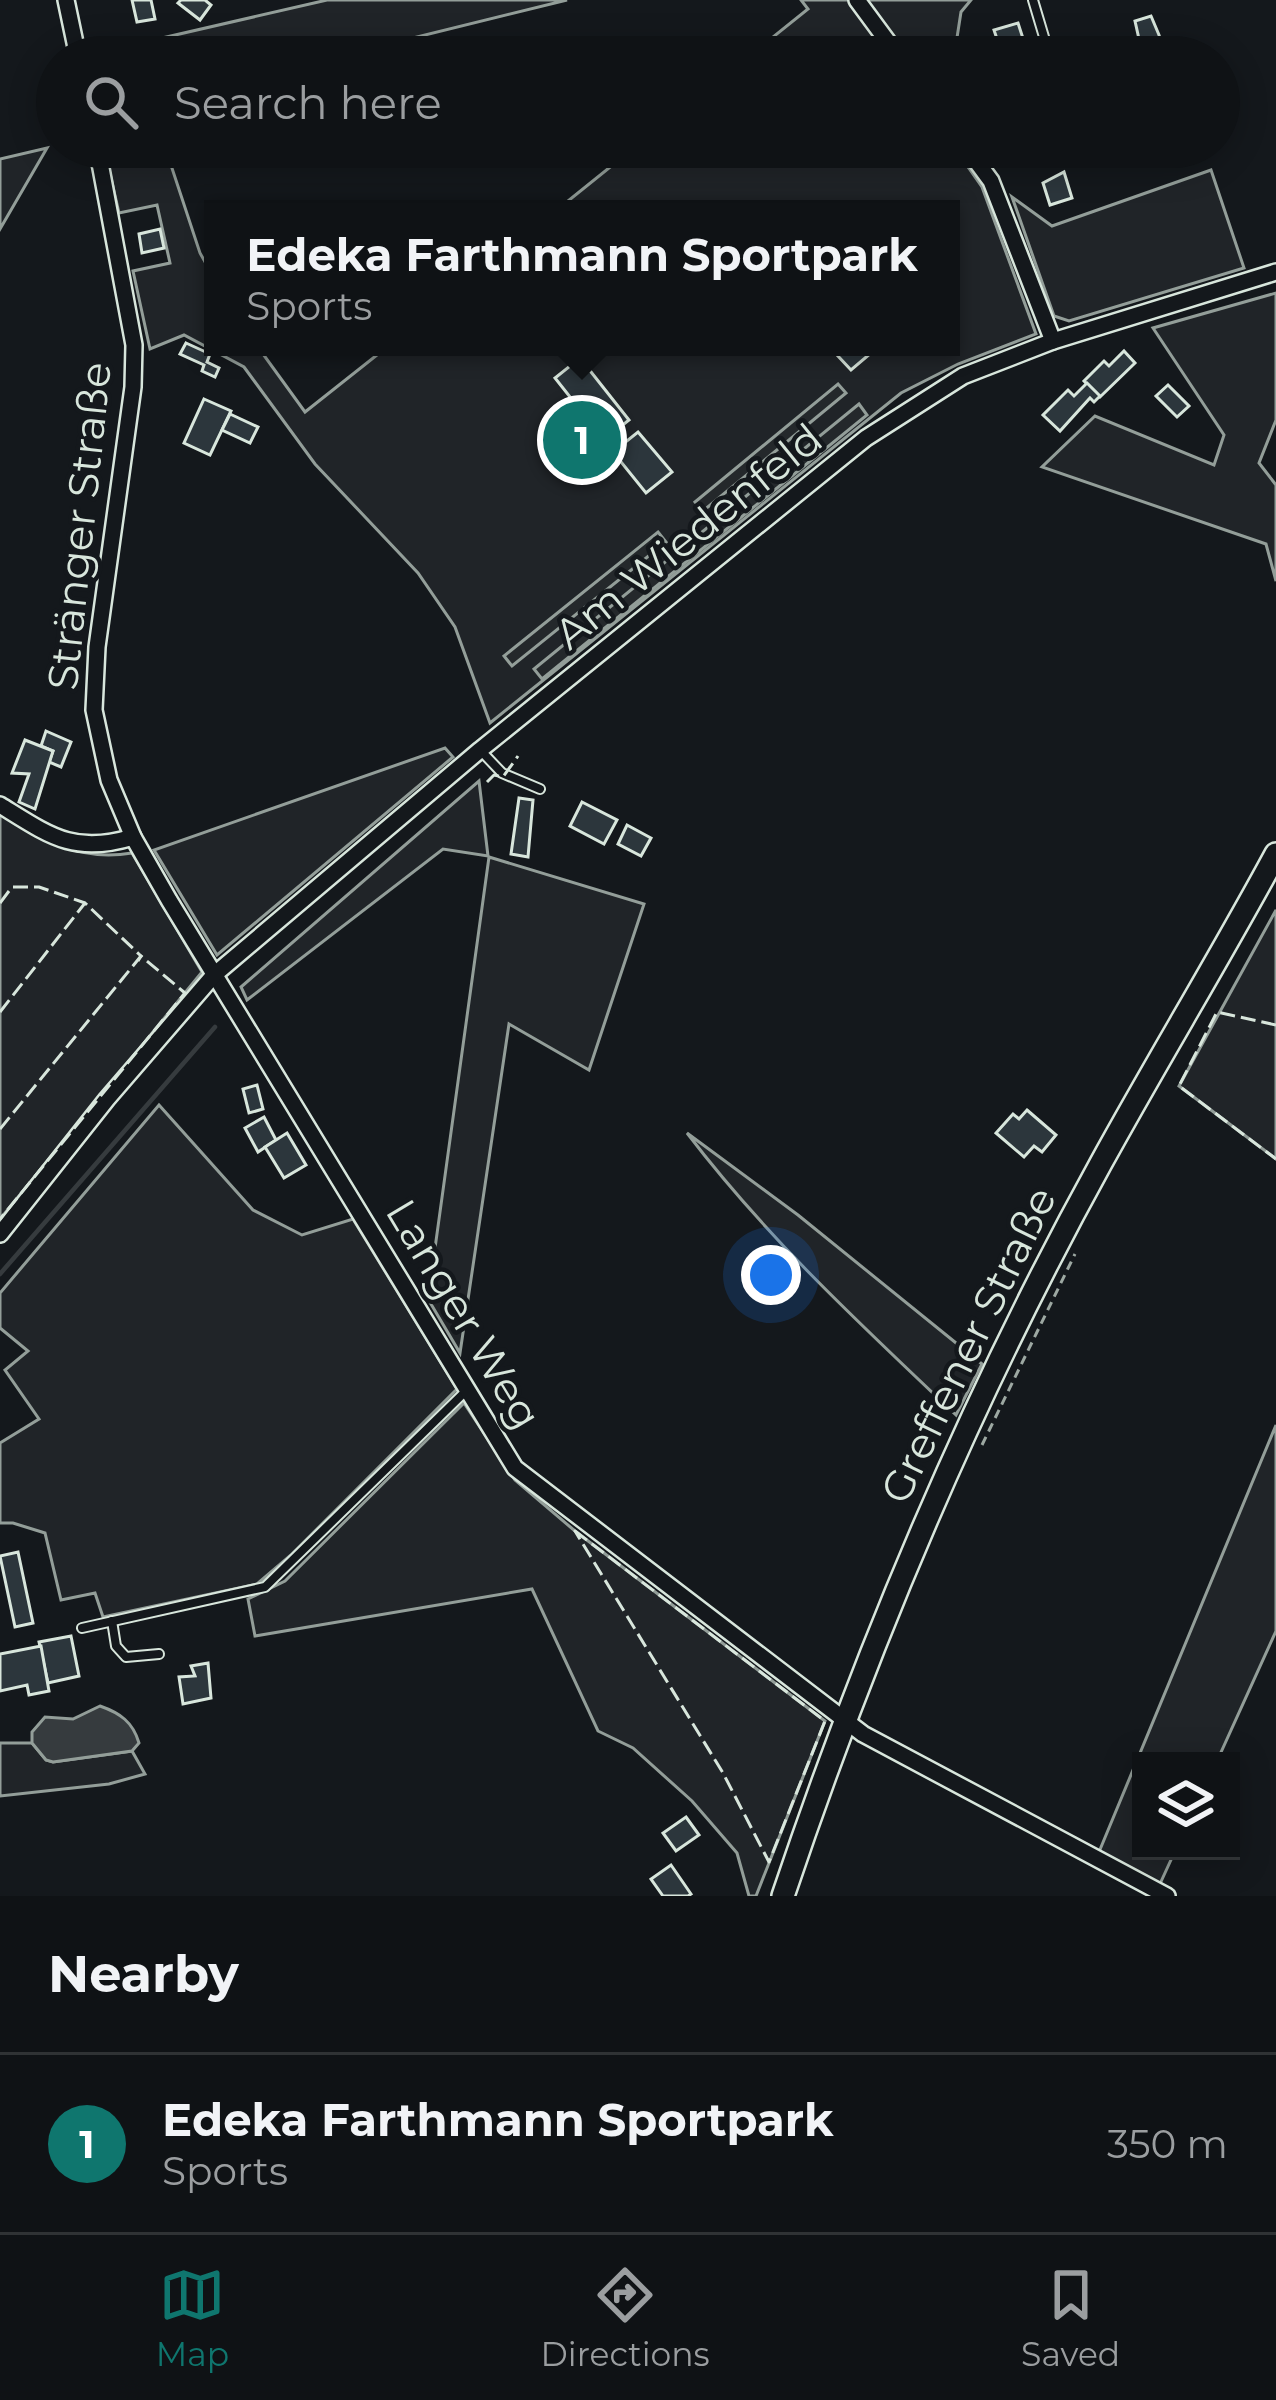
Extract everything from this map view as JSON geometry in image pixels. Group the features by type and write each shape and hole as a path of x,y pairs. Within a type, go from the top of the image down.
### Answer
{"main road":[{"name":"Greffener Straße","path":"783,1896 908,1557 995,1372 1100,1164 1264,892 1276,854"}],"street":[{"path":"66,0 74,36"},
{"path":"856,0 883,36"},
{"name":"Stränger Straße","path":"101,168 134,345 133,387 97,647 94,710 109,780 134,837"},
{"path":"981,168 991,181 1054,345"},
{"name":"Am Wiedenfeld","path":"214,975 480,750 866,438 963,376 1276,272"},
{"path":"0,806 53,838 70,842 104,846 134,837"},
{"name":"Langer Weg","path":"134,837 515,1468 863,1734 1167,1896"},
{"path":"0,1234 214,975"}],"lane":[{"path":"1033,0 1044,36"},
{"path":"480,750 502,773 540,789"},
{"path":"82,1628 265,1587 468,1389"},
{"path":"112,1621 116,1646 126,1657 159,1654"}],"path":[{"path":"976,1458 1080,1244"}],"shaded area":[{"path":"327,0 567,0 421,36 171,36"},
{"path":"801,0 971,0 961,12 957,36 774,36 808,9"},
{"path":"36,151 36,167 0,229 0,159"},
{"path":"109,168 172,168 204,260 204,346 184,335 150,349 133,271 170,263 157,205 119,213"},
{"path":"609,168 969,168 982,187 1036,334 958,364 901,393 490,723 455,627 418,573 315,464 244,367 223,356 265,356 305,412 376,356 960,356 960,200 569,200"},
{"path":"1211,170 1244,268 1069,321 1054,316 1012,197 1052,226"},
{"path":"1276,293 1276,420 1259,463 1276,485 1276,581 1266,544 1042,467 1095,416 1214,465 1224,435 1153,328"},
{"path":"838,384 846,393 703,511 695,502"},
{"path":"859,404 867,415 542,679 534,669"},
{"path":"658,532 666,542 512,666 504,656"},
{"path":"445,748 453,757 217,955 154,850"},
{"path":"479,781 488,856 443,849 247,1000 241,987"},
{"path":"0,812 47,840 78,851 132,853 202,972 0,1219"},
{"path":"489,857 644,904 589,1070 509,1024 460,1353 428,1299"},
{"path":"1276,910 1276,1159 1179,1086"},
{"path":"159,1105 253,1210 302,1235 353,1219 457,1389 257,1584 103,1617 95,1593 61,1600 45,1533 0,1523 0,1443 39,1419 5,1370 28,1351 0,1328 0,1293"},
{"path":"687,1133 798,1215 982,1364 956,1415 782,1245"},
{"path":"464,1403 515,1480 825,1721 756,1896 749,1896 737,1853 692,1801 633,1748 598,1731 532,1589 255,1636 248,1599 285,1581"},
{"path":"1276,1425 1276,1631 1221,1752 1140,1752"},
{"path":"100,1706 120,1715 133,1729 139,1743 132,1751 53,1762 32,1743 32,1732 45,1717 73,1719"},
{"path":"0,1743 32,1743 53,1762 132,1751 145,1774 109,1784 0,1796"},
{"path":"1132,1772 1132,1860 1171,1860 1159,1886 1099,1852"}],"building":[{"path":"132,0 151,0 155,19 137,22"},
{"path":"205,0 211,5 200,20 178,3"},
{"path":"1151,16 1159,36 1138,36 1135,21"},
{"path":"1018,23 1022,36 996,36 994,30"},
{"path":"1064,172 1072,198 1050,205 1043,183"},
{"path":"160,229 164,248 142,253 139,234"},
{"path":"186,343 204,351 209,356 207,362 219,368 215,377 202,371 204,365 180,354"},
{"path":"1124,351 1135,363 1100,397 1084,381 1104,361 1109,366"},
{"path":"838,356 867,356 851,370"},
{"path":"580,358 629,420 604,440 555,378"},
{"path":"1087,383 1100,396 1094,402 1090,398 1060,431 1043,415 1068,390 1074,396"},
{"path":"1168,385 1189,406 1177,417 1156,396"},
{"path":"204,399 231,411 210,455 184,443"},
{"path":"230,414 258,427 250,443 222,430"},
{"path":"638,432 672,472 646,493 613,452"},
{"path":"46,731 71,742 61,767 49,762 53,751 41,746"},
{"path":"25,740 53,751 35,809 19,802 29,774 12,773"},
{"path":"519,798 533,800 528,857 511,854"},
{"path":"582,802 617,820 604,844 570,826"},
{"path":"627,825 651,838 641,856 618,844"},
{"path":"257,1085 263,1109 249,1113 243,1089"},
{"path":"1027,1110 1056,1135 1042,1152 1034,1146 1024,1157 996,1133 1013,1114 1019,1119"},
{"path":"264,1117 276,1140 258,1152 245,1128"},
{"path":"287,1133 306,1165 284,1178 265,1147"},
{"path":"18,1552 33,1623 15,1627 0,1556"},
{"path":"71,1636 79,1676 48,1683 39,1642"},
{"path":"41,1646 49,1691 29,1695 27,1685 0,1691 0,1654"},
{"path":"208,1663 211,1698 183,1704 179,1677 195,1676 191,1666"},
{"path":"686,1817 699,1835 676,1851 663,1833"},
{"path":"671,1865 688,1896 663,1896 651,1879"}],"waterway":[{"path":"0,1274 215,1027"}],"fence":[{"path":"487,782 494,775 503,777 518,756"},
{"path":"0,903 12,887 39,887 85,903"},
{"path":"0,1012 85,903 141,956 138,961"},
{"path":"0,1129 141,956 185,993 0,1219"},
{"path":"1276,1025 1217,1012 1179,1086 1276,1159"},
{"path":"575,1531 825,1721 769,1862 723,1773 575,1531"}],"place":[{"name":"Edeka Farthmann Sportpark","path":"582,440"}]}
